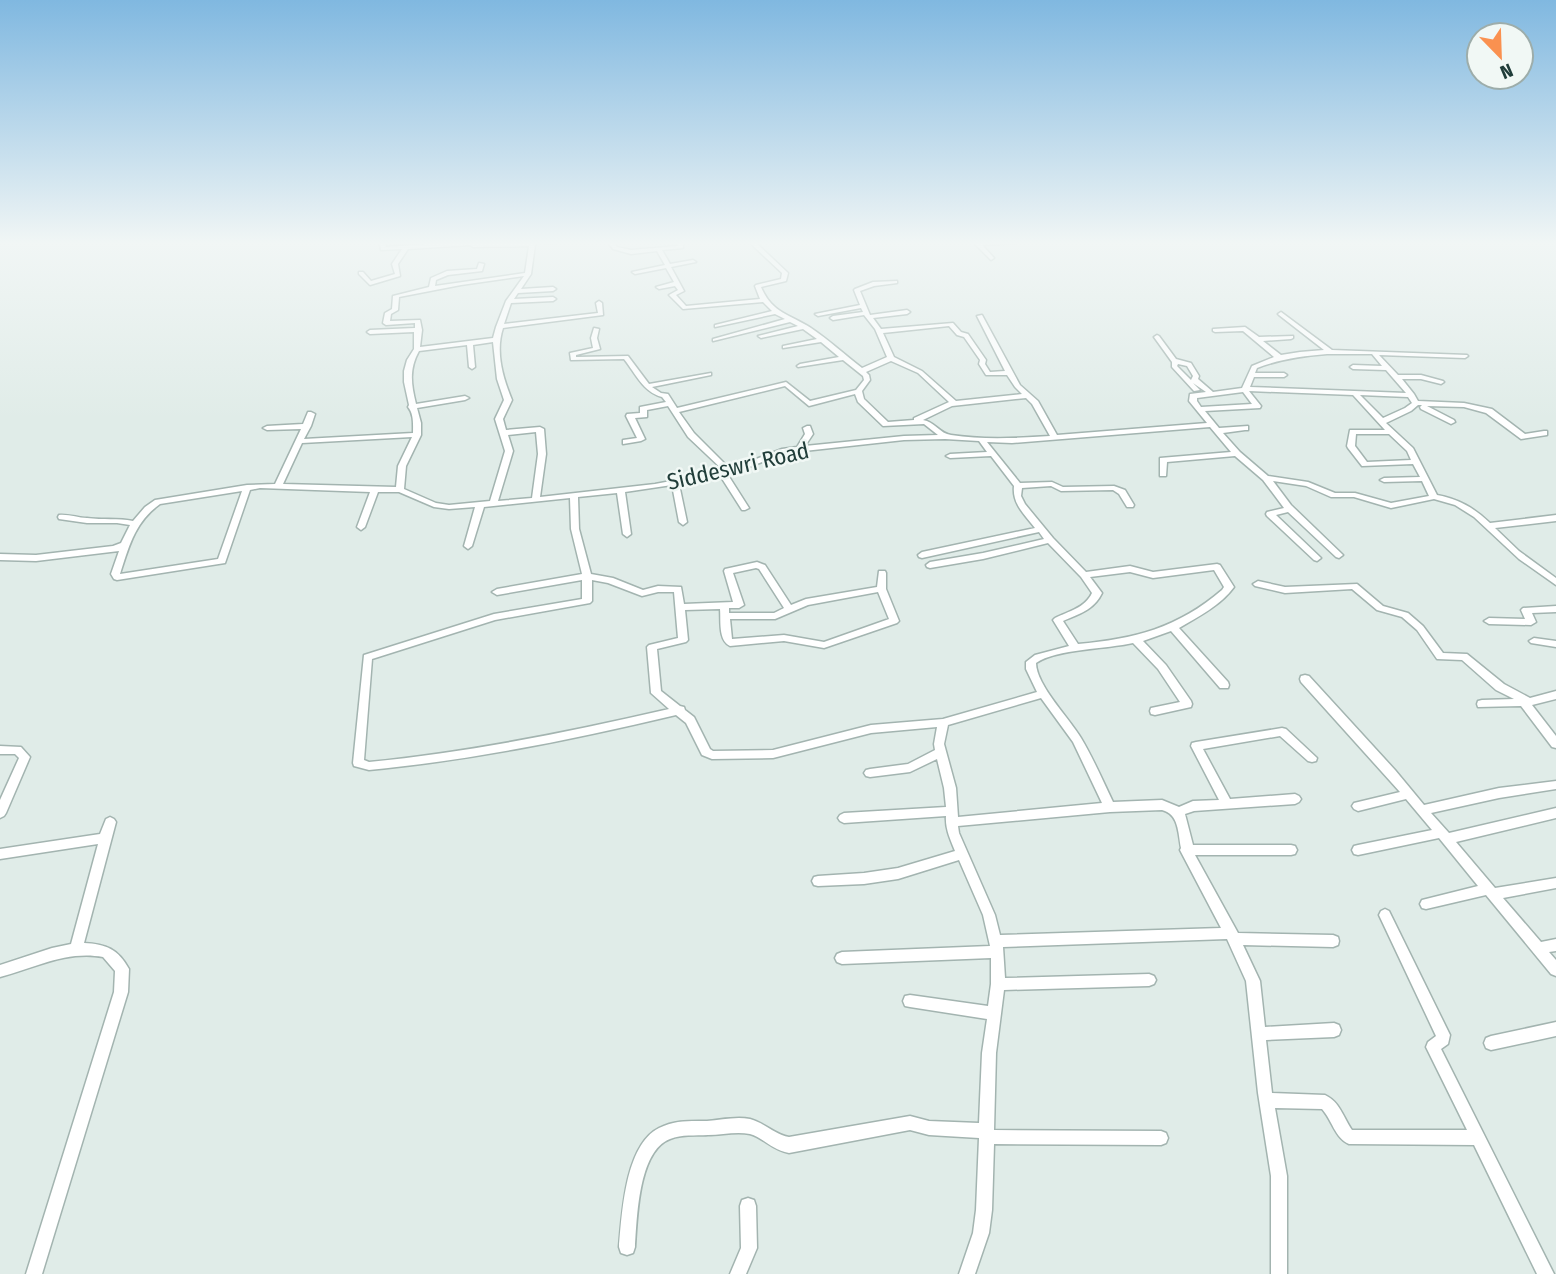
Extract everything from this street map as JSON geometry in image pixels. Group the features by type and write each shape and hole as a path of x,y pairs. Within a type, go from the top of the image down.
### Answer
{"street":[{"path":"393,300 395,310 388,313 386,323 418,321 419,330 417,349 410,360 408,388 417,435 405,458 400,475 400,490"},
{"path":"493,504 509,451 499,417 508,400 500,379 496,340 510,300"},
{"path":"677,300 686,309 760,300"},
{"path":"626,442 641,439 630,416 643,415 643,409 672,407 784,384 789,385 809,404 858,391 867,380 862,371 823,340 776,312 764,300"},
{"path":"861,300 891,358 920,372 954,403"},
{"path":"508,304 551,301"},
{"path":"499,327 599,314 602,313 599,303"},
{"path":"717,326 776,312"},
{"path":"834,318 866,312"},
{"path":"818,314 907,313"},
{"path":"1281,314 1331,352"},
{"path":"979,316 1009,373 1054,436"},
{"path":"715,340 791,320"},
{"path":"879,331 951,324 959,334 966,336 983,360 982,364 988,373 1009,373"},
{"path":"761,336 804,327"},
{"path":"1215,330 1242,328 1280,358"},
{"path":"596,329 594,338 598,348 572,354 573,359 624,356 655,394 664,396 691,435 726,473 745,508"},
{"path":"370,332 419,330"},
{"path":"1157,337 1175,362 1173,365 1199,394"},
{"path":"1257,339 1291,337"},
{"path":"417,349 496,340"},
{"path":"785,347 823,340"},
{"path":"470,343 472,367"},
{"path":"1199,409 1257,406 1247,389 1250,375 1256,365 1280,358 1331,352 1465,356"},
{"path":"1375,354 1416,401 1451,422"},
{"path":"800,366 846,358"},
{"path":"862,371 891,358"},
{"path":"1175,362 1189,364 1194,380 1211,393"},
{"path":"1353,367 1387,368"},
{"path":"1182,374 1194,373"},
{"path":"648,386 709,374"},
{"path":"1250,375 1284,375"},
{"path":"1397,377 1421,377 1441,382"},
{"path":"1339,555 1290,509 1266,478 1237,454 1192,398 1199,394 1247,389 1464,405 1489,411 1524,437 1544,433"},
{"path":"858,391 861,400 886,424 899,425 916,421 954,403 1028,396"},
{"path":"1356,395 1389,432 1408,447 1434,497"},
{"path":"412,407 465,398"},
{"path":"1382,421 1408,412 1416,401"},
{"path":"279,485 312,414"},
{"path":"916,421 930,424 945,437"},
{"path":"267,428 307,426"},
{"path":"800,449 809,434 807,428"},
{"name":"Siddeswri Road","path":"247,487 222,561 117,577 115,574 135,524 158,502 247,487 279,485 400,490 437,506 480,505 675,482 726,473 777,453 904,438 1022,440 1054,436 1245,428"},
{"path":"503,433 540,429 542,454 536,500"},
{"path":"1389,432 1353,432 1351,446 1365,464 1416,462"},
{"path":"301,441 417,435"},
{"path":"982,440 1018,486 1019,501 1050,540 1096,589 1096,598 1084,609 1058,620 1075,648"},
{"path":"950,456 994,454"},
{"path":"1163,474 1163,460 1186,461 1237,454"},
{"path":"1266,478 1307,484 1334,495 1355,495 1391,506 1434,497 1451,499 1463,504 1490,526 1509,547 1556,582"},
{"path":"1384,481 1424,479"},
{"path":"675,482 683,522"},
{"path":"1018,486 1052,484 1061,489 1117,488 1130,505"},
{"path":"362,527 375,489"},
{"path":"621,490 627,534"},
{"path":"573,496 575,529 587,576 589,599 584,602 531,608 487,619 367,657 359,765 454,758 576,735 680,710"},
{"path":"468,547 480,505"},
{"path":"1290,509 1270,514 1317,558"},
{"path":"62,517 78,517 87,521 114,519 135,524"},
{"path":"1490,526 1556,517"},
{"path":"922,555 1041,529"},
{"path":"930,565 984,556 1050,540"},
{"path":"0,557 53,556 108,550 125,545"},
{"path":"724,611 739,604 728,571 757,565 762,567 789,609"},
{"path":"1084,575 1125,569 1153,575 1219,568 1229,589 1174,628 1137,641 1075,648 1038,657 1031,662 1031,669 1042,691 1077,740 1110,807"},
{"path":"724,611 727,640 730,643 784,638 826,644 894,621 881,589 882,573"},
{"path":"497,592 587,576 610,580 642,593 658,589 678,589 682,641 654,645 652,649 656,695 680,710 692,723 706,751 723,757 773,754 871,729 943,723 1035,698 1042,691"},
{"path":"1258,584 1286,590 1354,586 1380,608 1401,613 1412,621 1440,657 1464,656 1500,687 1527,702 1556,744"},
{"path":"680,607 775,615 804,603 881,589"},
{"path":"1489,621 1531,622 1526,610 1556,609"},
{"path":"1174,628 1224,685"},
{"path":"1534,640 1556,644"},
{"path":"1137,641 1161,667 1187,704 1155,711"},
{"path":"1306,678 1409,794 1556,970"},
{"path":"1482,704 1527,702 1556,695"},
{"path":"943,723 939,739 940,752 950,789 951,816 961,854 989,915 998,947 998,984 993,1013 981,1233 967,1274"},
{"path":"1227,804 1196,746 1282,732 1312,758"},
{"path":"0,750 17,750 25,757 0,813"},
{"path":"870,773 906,769 940,752"},
{"path":"1422,810 1499,793 1556,785"},
{"path":"1358,806 1409,794"},
{"path":"1177,812 1190,806 1295,799"},
{"path":"844,818 951,816 1162,805 1177,812 1183,822 1186,850 1253,981 1266,1100 1279,1176 1279,1274"},
{"path":"1358,850 1556,813"},
{"path":"76,948 110,822"},
{"path":"0,853 105,838"},
{"path":"1186,850 1291,850"},
{"path":"818,881 872,878 907,871 937,859 961,854"},
{"path":"1426,904 1491,891 1556,883"},
{"path":"1385,915 1443,1035 1443,1039 1433,1047 1546,1274"},
{"path":"842,958 998,947 1232,936 1333,941"},
{"path":"1538,949 1556,945"},
{"path":"0,971 76,948 98,950 113,957 122,969 121,992 34,1274"},
{"path":"998,984 1149,980"},
{"path":"910,1001 993,1013"},
{"path":"1491,1043 1556,1029"},
{"path":"1260,1034 1334,1030"},
{"path":"1266,1100 1325,1102 1331,1106 1343,1131 1349,1137 1477,1138"},
{"path":"628,1247 633,1191 638,1174 652,1145 666,1133 698,1128 745,1126 758,1129 777,1143 794,1144 911,1123 929,1128 987,1134 1161,1138"},
{"path":"738,1274 749,1248 748,1206"}]}
